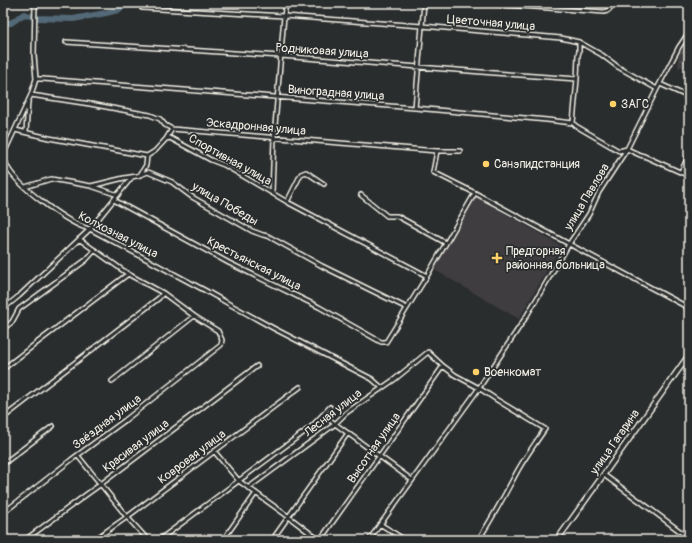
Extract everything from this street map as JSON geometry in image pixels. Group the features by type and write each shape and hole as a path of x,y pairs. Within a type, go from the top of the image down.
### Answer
{"street":[{"name":"Колхозная улица","path":"35,3 36,14 34,22 34,55 36,79 31,95 4,155 6,166 13,175 50,208 82,228 90,229 200,287 255,318 372,379 382,387"},
{"path":"272,193 274,138 286,3"},
{"path":"415,108 424,3"},
{"path":"478,3 604,12 612,7 612,3"},
{"name":"Цветочная улица","path":"142,8 284,16 561,38 579,42 657,89"},
{"name":"улица Павлова","path":"369,540 479,388 526,317 569,244 589,214 599,192 627,148 657,89 689,32"},
{"name":"Родниковая улица","path":"66,42 281,56 577,79"},
{"path":"573,123 579,42"},
{"name":"Виноградная улица","path":"36,79 415,108 573,123 619,151 627,148"},
{"path":"660,84 689,97"},
{"name":"Эскадронная улица","path":"31,95 90,104 150,116 160,120 172,129 436,151 460,151"},
{"path":"26,132 28,100"},
{"path":"15,130 49,138 147,156 155,151 166,139 172,129"},
{"name":"Спортивная улица","path":"166,139 170,138 211,160 224,165 287,202 427,276"},
{"path":"627,148 689,176"},
{"path":"436,151 433,172 689,308"},
{"path":"681,172 689,155"},
{"path":"139,175 146,165 147,156"},
{"name":"улица Победы","path":"25,187 51,179 91,186 148,172 172,182 192,197 252,231 268,236 322,266 407,308"},
{"path":"287,202 301,174 306,172 324,184"},
{"path":"3,309 19,296 90,229 132,177"},
{"path":"91,186 118,195"},
{"path":"407,308 475,193"},
{"path":"360,195 388,216 397,216 446,243"},
{"name":"Крестьянская улица","path":"114,200 229,263 320,307 381,342 386,342 407,308"},
{"path":"80,238 128,274 163,293 194,316 112,381"},
{"path":"3,329 12,322 19,309 86,260 95,250"},
{"path":"3,369 128,274"},
{"path":"3,418 159,298 163,293"},
{"name":"Звёздная улица","path":"3,513 221,345 222,340 218,331 194,316"},
{"name":"Лесная улица","path":"248,488 335,424 346,413 395,379 428,352 443,366"},
{"name":"улица Гагарина","path":"558,540 689,355"},
{"name":"Красивая улица","path":"25,540 257,366"},
{"path":"443,366 455,375 479,388 545,429 521,465 478,540"},
{"name":"Высотная улица","path":"320,540 443,366"},
{"name":"Ковровая улица","path":"94,540 300,387"},
{"name":"Лесная улица","path":"159,540 311,427 330,407"},
{"path":"323,415 412,480"},
{"path":"3,464 53,426"},
{"path":"272,540 348,433"},
{"path":"214,451 239,481 320,540"},
{"path":"78,456 126,517 148,540"},
{"path":"604,476 689,538"},
{"path":"223,540 256,493"},
{"path":"380,524 405,540"}],"shaded area":[{"path":"689,43 689,67 678,67 679,54"},
{"name":"Предгорная районная больница","path":"475,196 561,246 519,319 433,269"}],"waterway":[{"path":"3,22 11,23 24,14 36,18 73,19 118,10 129,3"}],"place":[{"name":"ЗАГС","path":"613,104"},
{"name":"Санэпидстанция","path":"486,164"},
{"name":"Предгорная районная больница","path":"497,258"},
{"name":"Военкомат","path":"476,372"}]}
